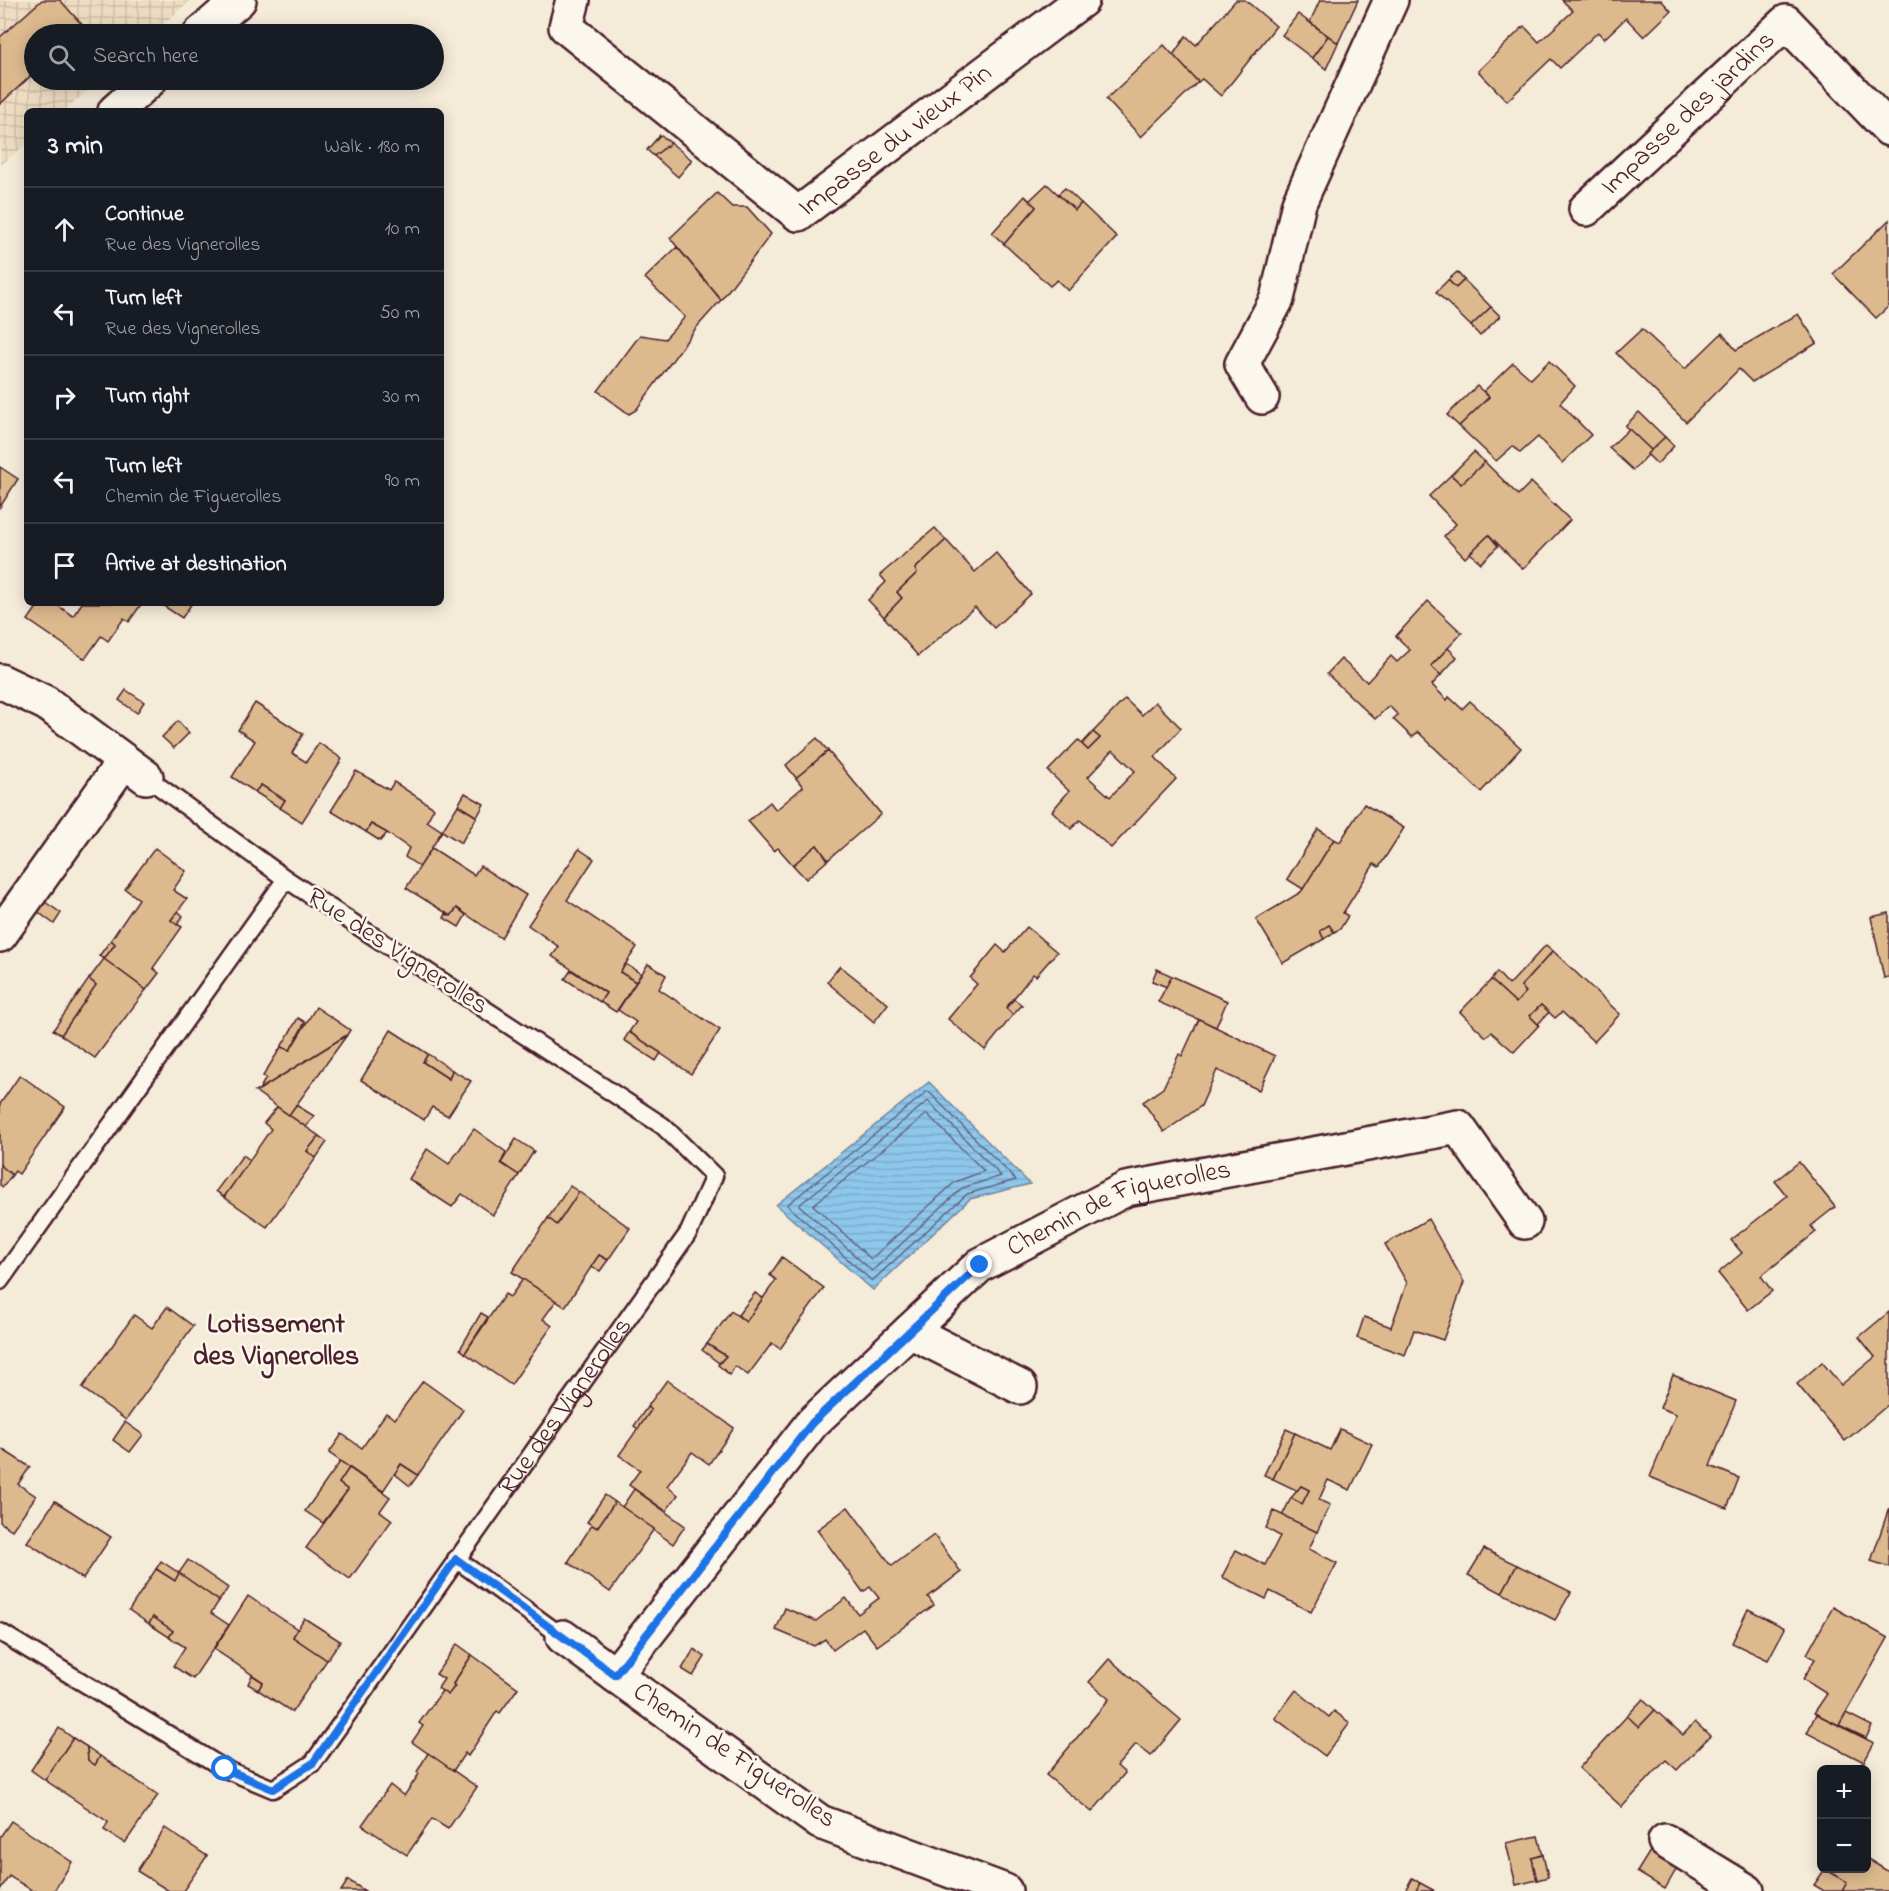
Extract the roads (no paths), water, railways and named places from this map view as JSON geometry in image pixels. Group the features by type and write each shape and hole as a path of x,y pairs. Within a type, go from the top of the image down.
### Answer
{"street":[{"path":"211,24 239,0"},
{"name":"Impasse du vieux Pin","path":"573,0 566,27 798,214 1082,0"},
{"path":"1262,397 1242,364 1277,299 1299,203 1391,0"},
{"name":"Impasse des jardins","path":"1586,209 1786,22 1889,129"},
{"path":"118,108 139,90"},
{"name":"Rue des Vignerolles","path":"0,681 46,703 135,769"},
{"path":"0,935 135,769"},
{"name":"Chemin de Figuerolles","path":"1005,1891 820,1822 615,1675 812,1423 980,1265 1126,1189 1458,1127 1525,1222"},
{"path":"910,1331 1020,1388"},
{"path":"563,1637 615,1675"},
{"path":"1665,1841 1747,1891"}],"lane":[{"name":"Rue des Vignerolles","path":"0,1632 225,1769 273,1789 313,1763 689,1232 714,1176 663,1126 286,879 135,769"},
{"name":"Rue des Vignerolles","path":"0,1281 286,879"},
{"path":"456,1559 563,1637"}],"water":[{"path":"929,1082 1030,1184 970,1199 873,1290 776,1205"}],"district":[{"name":"Lotissement des Vignerolles","path":"276,1341"}]}
